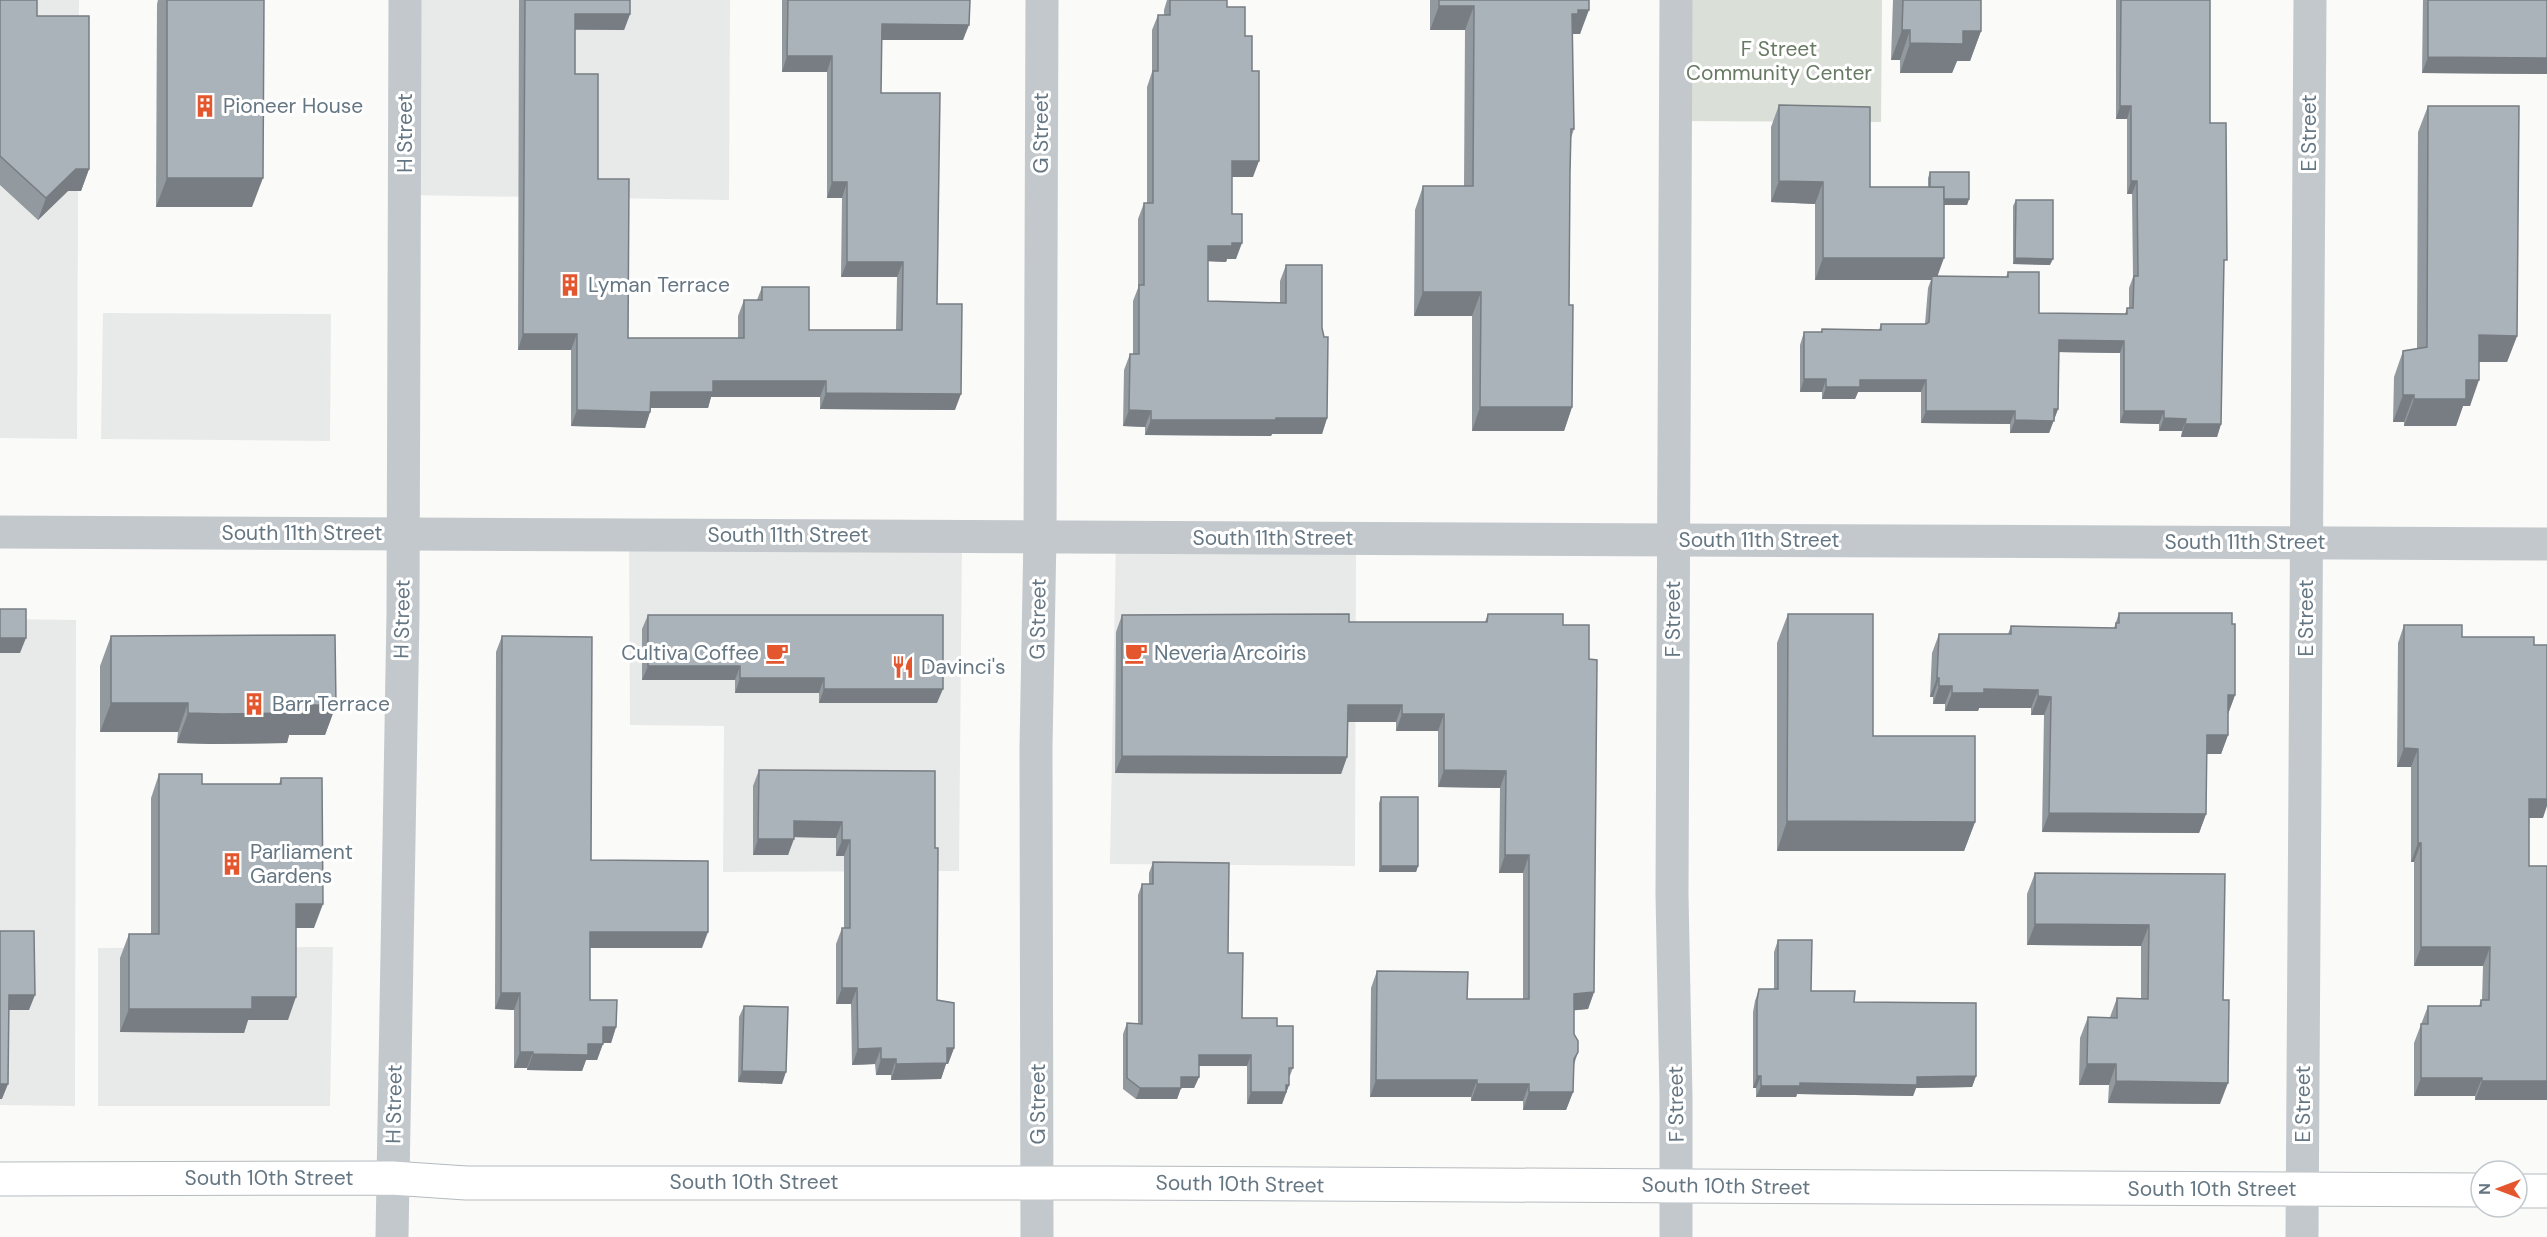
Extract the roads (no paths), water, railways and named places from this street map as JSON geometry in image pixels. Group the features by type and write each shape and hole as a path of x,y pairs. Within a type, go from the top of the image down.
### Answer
{"main road":[{"name":"South 10th Street","path":"0,1179 392,1178 466,1183 1676,1185 2469,1190"},
{"path":"2529,1191 2547,1191"}],"street":[{"name":"H Street","path":"392,1237 403,534 405,0"},
{"name":"G Street","path":"1038,1237 1036,747 1040,536 1042,0"},
{"name":"F Street","path":"1676,0 1672,894 1676,1237"},
{"name":"E Street","path":"2302,1237 2310,0"},
{"name":"South 11th Street","path":"0,532 2547,544"}],"place":[{"name":"Pioneer House","path":"205,106"},
{"name":"Lyman Terrace","path":"570,285"},
{"name":"Cultiva Coffee","path":"777,653"},
{"name":"Neveria Arcoiris","path":"1136,653"},
{"name":"Davinci's","path":"903,667"},
{"name":"Barr Terrace","path":"254,704"},
{"name":"Parliament Gardens","path":"232,864"}],"park label":[{"name":"F Street Community Center","path":"1779,61"}]}
